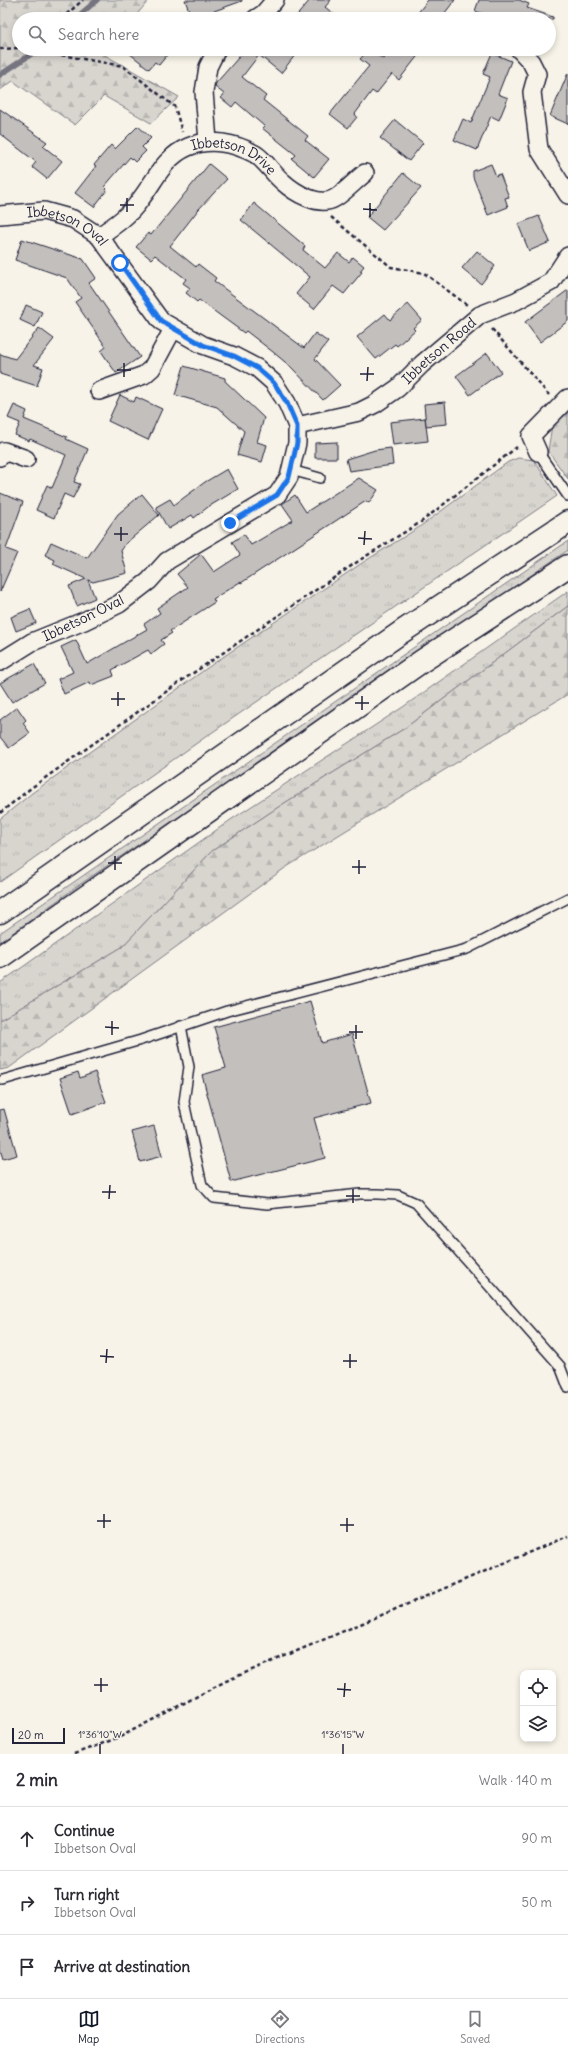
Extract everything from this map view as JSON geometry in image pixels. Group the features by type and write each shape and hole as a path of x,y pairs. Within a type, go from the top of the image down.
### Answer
{"highway":[{"path":"0,912 404,631 568,522"},
{"path":"0,957 422,661 568,566"}],"street":[{"path":"265,12 275,0"},
{"path":"208,141 204,92 208,67 213,56"},
{"path":"525,56 531,62 537,74 532,92 539,149 568,195"},
{"name":"Ibbetson Drive","path":"99,236 121,220 140,201 168,160 187,147 208,141 232,145 255,155 283,182 326,208"},
{"path":"326,208 365,173"},
{"name":"Ibbetson Oval","path":"0,215 44,212 74,219 99,236 161,321 173,330 203,345 234,356 257,368 274,383 287,403 297,426 297,443 289,477 277,495 167,561 149,581 119,604 84,621 32,642 0,662"},
{"name":"Ibbetson Road","path":"297,426 359,412 375,404 398,388 422,364 480,315 516,301 551,282 568,256"},
{"path":"99,391 144,375 152,368 173,330"},
{"path":"538,452 531,436 564,401"},
{"path":"0,457 4,452 26,459"}],"lane":[{"path":"538,452 568,496"},
{"path":"291,470 320,478"},
{"path":"3,1080 227,1011 467,949 568,898"},
{"path":"181,1026 189,1067 184,1102 202,1185 214,1198 267,1204 360,1194 378,1194 398,1195 416,1203 560,1366 568,1387"}],"path":[{"path":"69,12 83,0"},
{"path":"0,49 12,48"},
{"path":"64,56 123,66 175,107 187,147"},
{"path":"326,208 391,267 424,273 480,315 544,392 564,401"},
{"path":"0,813 31,788 177,684 363,558 421,522 531,436"},
{"path":"74,1754 120,1737 226,1681 568,1536"}],"green space":[{"path":"0,0 149,0 139,12 12,12 12,56 107,56 179,97 151,123 104,96 75,125 13,81 0,90"},
{"path":"568,411 568,479 548,451 552,425"},
{"path":"518,458 534,460 557,496 204,738 0,882 0,819 32,793 217,661 362,563 418,528 508,462"},
{"path":"568,541 568,550 82,883 0,942 0,933"},
{"path":"568,591 568,606 405,728 283,804 212,851 122,947 0,1020 0,983 232,819 403,707"},
{"path":"568,606 568,694 285,868 9,1068 0,1070 0,1020 122,947 212,851 283,804 405,728"}],"building":[{"path":"185,0 242,0 211,12 189,12"},
{"path":"310,0 331,0 325,7 331,12 300,12"},
{"path":"428,0 455,0 446,12 419,12"},
{"path":"479,0 519,0 529,4 527,8 539,12 478,12 475,11"},
{"path":"133,56 166,56 159,65 155,62 149,69"},
{"path":"240,56 258,56 242,77 266,96 263,100 308,136 305,140 329,159 314,177 292,159 296,155 262,128 264,126 236,102 232,107 221,98 224,94 215,87 216,83"},
{"path":"260,56 294,56 281,73"},
{"path":"363,56 379,56 383,59 385,56 418,56 399,80 392,74 376,94 372,91 355,114 357,117 348,128 330,114 369,66 360,59"},
{"path":"491,56 499,56 511,61 498,94 508,98 499,120 491,116 477,150 454,140 463,119 471,123 490,77 483,74"},
{"path":"568,73 568,124 550,116"},
{"path":"0,109 47,142 43,146 62,161 47,179 32,167 36,162 0,134"},
{"path":"395,120 423,143 409,161 380,138"},
{"path":"138,126 151,138 142,147 146,151 135,162 130,157 104,187 107,190 94,207 75,193 96,166 94,165 111,145 115,149"},
{"path":"209,164 227,179 198,210 170,246 196,267 198,264 216,278 214,281 304,348 315,333 328,342 315,359 340,385 323,400 291,367 273,352 246,331 244,333 199,300 197,302 186,293 190,288 183,283 186,279 155,255 151,259 136,247 148,233 151,235"},
{"path":"491,164 496,176 500,174 509,197 505,198 508,207 488,215 473,177 473,171"},
{"path":"403,173 421,188 383,230 367,217"},
{"path":"254,203 305,246 303,250 325,268 338,253 349,262 353,257 364,266 360,271 362,272 344,294 333,286 314,309 296,294 310,277 241,220"},
{"path":"539,216 550,242 529,251 518,224"},
{"path":"22,239 83,259 96,278 89,283 140,357 116,373 101,351 106,347 75,302 81,298 67,278 15,260"},
{"path":"477,251 495,266 481,284 462,268"},
{"path":"568,290 568,321 540,342 525,322"},
{"path":"408,304 422,320 413,328 415,330 397,346 395,344 376,359 357,337 385,314 390,320"},
{"path":"26,305 42,312 35,327 20,320"},
{"path":"39,328 54,339 34,365 43,368 37,386 0,374 0,354 15,359"},
{"path":"487,353 501,372 470,395 456,376"},
{"path":"184,366 225,378 225,381 264,418 257,442 267,445 262,462 237,455 244,431 217,407 175,395"},
{"path":"120,395 134,402 136,397 162,409 148,440 108,421"},
{"path":"445,402 447,424 426,426 424,404"},
{"path":"14,405 27,411 24,419 67,437 66,439 88,449 74,482 80,484 73,498 64,494 54,518 36,510 47,485 52,488 66,455 30,439 29,441 15,435 20,423 8,418"},
{"path":"425,418 428,441 393,445 390,422"},
{"path":"337,442 337,458 315,458 315,443"},
{"path":"391,448 393,465 349,471 346,459 375,450"},
{"path":"227,469 238,489 208,507 194,518 192,515 168,529 156,507 170,499 174,505 205,482"},
{"path":"359,478 378,490 369,503 366,501 241,583 240,582 213,599 215,602 170,631 172,633 161,640 164,644 151,654 148,650 112,670 114,676 91,685 90,682 64,694 58,679 73,672 61,647 76,640 87,664 147,629 144,624 160,613 157,608 188,587 177,574 201,554 214,572 240,555 232,542 244,534 251,545 293,520 282,504 295,495 306,512"},
{"path":"0,493 23,502 6,549 17,553 0,592"},
{"path":"142,494 159,515 126,543 121,551 127,573 93,582 88,580 95,598 77,606 69,586 86,579 53,564 55,560 45,555 51,542 87,558 118,514"},
{"path":"30,609 36,623 16,631 11,617"},
{"path":"34,664 45,683 12,702 0,683"},
{"path":"17,707 26,720 23,723 30,733 9,748 0,737 0,720"},
{"path":"310,1001 322,1043 352,1034 371,1103 314,1118 325,1158 231,1182 202,1075 226,1068 214,1027"},
{"path":"78,1072 80,1078 95,1072 106,1102 72,1114 60,1078"},
{"path":"4,1109 17,1155 3,1159 0,1149 0,1110"},
{"path":"154,1126 162,1156 140,1162 132,1132"}],"waterway":[{"path":"83,12 97,0"},
{"path":"0,75 28,56"}],"route":[{"path":"120,263 140,295 161,321 173,330 203,345 234,356 257,368 274,383 287,403 297,426 297,443 289,477 277,495 230,523"}]}
